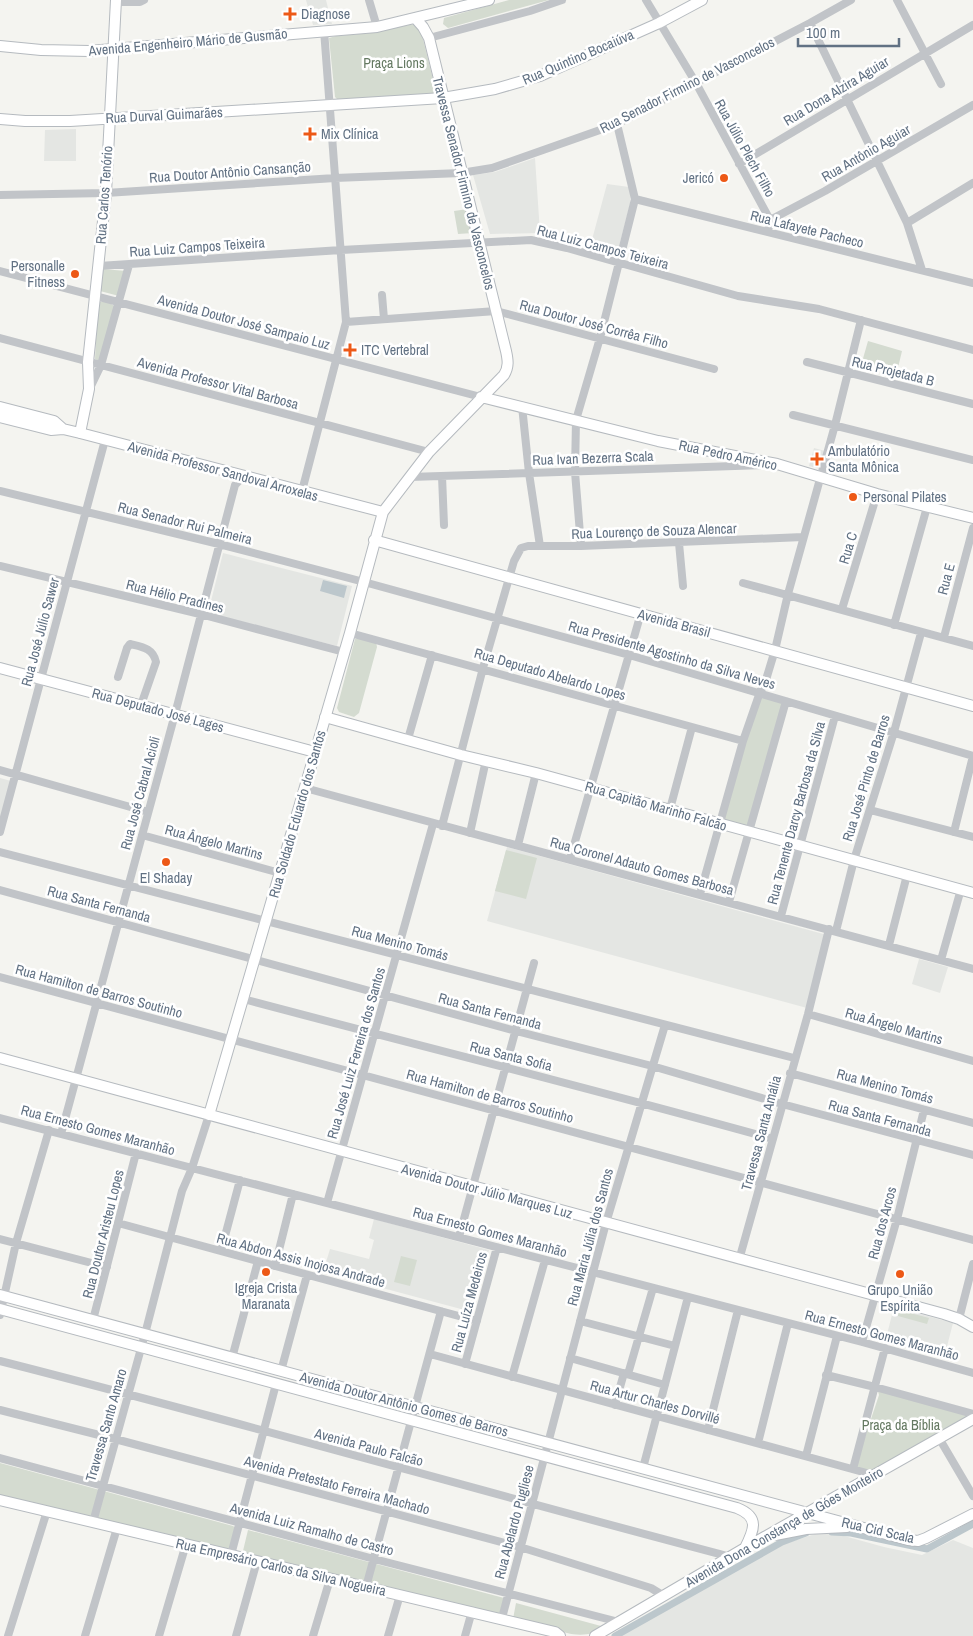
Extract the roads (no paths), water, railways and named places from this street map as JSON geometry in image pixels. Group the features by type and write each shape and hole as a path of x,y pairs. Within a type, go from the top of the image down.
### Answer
{"street":[{"path":"116,1 140,2 144,0"},
{"path":"369,0 377,26"},
{"name":"Avenida Engenheiro Mário de Gusmão","path":"0,46 40,50 90,51 377,26 416,19 489,0"},
{"path":"429,38 530,11 562,0"},
{"name":"Rua Júlio Plech Filho","path":"646,0 696,83 770,220"},
{"name":"Rua Quintino Bocaiúva","path":"328,105 443,98 495,89 522,82 540,76 659,23 702,0"},
{"name":"Rua Senador Firmino de Vasconcelos","path":"461,173 492,168 617,124 851,0"},
{"path":"897,0 941,84"},
{"name":"Rua Carlos Tenório","path":"80,433 89,389 88,362 106,192 116,1"},
{"name":"Travessa Senador Firmino de Vasconcelos","path":"416,19 429,38 508,362 504,375 482,397"},
{"path":"810,23 907,223 922,270"},
{"name":"Rua Dona Alzira Aguiar","path":"739,164 973,25"},
{"path":"302,491 319,423 338,360 346,322 328,105 324,30"},
{"name":"Rua Durval Guimarães","path":"0,119 70,121 328,105"},
{"name":"Rua Antônio Aguiar","path":"770,220 825,191 973,105"},
{"path":"581,546 575,472 576,420 600,338 636,198 617,124"},
{"name":"Rua Doutor Antônio Cansanção","path":"0,195 106,192 335,178 461,173"},
{"path":"907,223 973,183"},
{"name":"Rua Lafayete Pacheco","path":"636,198 973,283"},
{"path":"768,232 770,220"},
{"path":"566,248 568,238"},
{"name":"Rua Luiz Campos Teixeira","path":"99,266 531,240 738,296 818,309 973,350"},
{"name":"Rua Carlos Tenório","path":"89,389 101,365 129,264"},
{"name":"Avenida Doutor José Sampaio Luz","path":"0,271 482,397"},
{"path":"382,295 384,319"},
{"name":"Rua Doutor José Corrêa Filho","path":"346,322 496,311 714,369"},
{"path":"700,894 743,741 765,683 775,650 788,594 835,425 861,320"},
{"name":"Avenida Professor Vital Barbosa","path":"0,338 429,452"},
{"name":"Rua Projetada B","path":"807,362 848,374 973,404"},
{"path":"383,512 429,452 482,397"},
{"name":"Rua Pedro Américo","path":"482,397 658,441 778,464 877,494 973,518"},
{"path":"522,406 529,473 540,546"},
{"name":"Avenida Professor Sandoval Arroxelas","path":"0,407 54,422 63,429"},
{"path":"793,415 973,460"},
{"name":"Avenida Professor Sandoval Arroxelas","path":"0,417 51,430 63,429 80,433 383,512"},
{"name":"Rua José Júlio Sawer","path":"0,832 105,440"},
{"name":"Rua Ivan Bezerra Scala","path":"410,477 778,464"},
{"path":"226,471 232,476 235,485 242,478 248,477"},
{"path":"442,476 444,525"},
{"name":"Rua José Cabral Acioli","path":"61,1134 235,485"},
{"name":"Rua Senador Rui Palmeira","path":"0,491 219,544 364,582"},
{"name":"Rua C","path":"842,610 877,494"},
{"path":"894,625 927,507"},
{"name":"Rua Soldado Eduardo dos Santos","path":"209,1115 350,633 383,512"},
{"name":"Rua E","path":"944,637 973,528"},
{"name":"Rua Lourenço de Souza Alencar","path":"509,578 521,548 528,546 679,543 803,537"},
{"name":"Avenida Brasil","path":"374,540 973,706"},
{"path":"679,543 683,586"},
{"name":"Rua Hélio Pradines","path":"0,566 200,614 344,652"},
{"path":"442,826 483,668 509,578"},
{"name":"Rua Presidente Agostinho da Silva Neves","path":"364,582 760,692 973,756"},
{"path":"743,583 973,646"},
{"path":"570,859 641,613"},
{"name":"Rua José Pinto de Barros","path":"808,1014 832,930 894,732 921,632"},
{"name":"Rua Deputado Abelardo Lopes","path":"350,633 743,741"},
{"path":"118,677 130,644 146,647 155,656 156,662 141,705"},
{"path":"408,739 432,655"},
{"name":"Rua Deputado José Lages","path":"0,668 315,752"},
{"path":"729,902 786,701"},
{"name":"Rua Tenente Darcy Barbosa da Silva","path":"781,916 835,716"},
{"path":"302,749 309,748 315,742 325,717"},
{"name":"Rua Capitão Marinho Falcão","path":"325,717 461,755 590,787 720,824 800,844 973,893"},
{"path":"322,728 333,721 339,720"},
{"path":"670,809 692,727"},
{"path":"954,832 973,756"},
{"path":"470,833 486,760"},
{"path":"0,770 148,812"},
{"path":"518,845 536,773"},
{"name":"Rua Coronel Adauto Gomes Barbosa","path":"305,788 973,969"},
{"path":"870,810 973,836"},
{"name":"Rua José Luiz Ferreira dos Santos","path":"327,1203 433,824"},
{"name":"Rua Ângelo Martins","path":"142,835 280,873"},
{"name":"Rua Menino Tomás","path":"0,852 794,1058"},
{"path":"888,945 907,875"},
{"name":"Rua Santa Fernanda","path":"0,890 516,1032 652,1066 782,1104 973,1155"},
{"path":"941,960 961,890"},
{"path":"459,1237 534,963"},
{"name":"Rua Hamilton de Barros Soutinho","path":"0,977 973,1240"},
{"name":"Rua Santa Sofia","path":"243,999 642,1102 773,1139"},
{"name":"Rua Ângelo Martins","path":"808,1014 973,1061"},
{"name":"Travessa Santa Amália","path":"739,1260 794,1058 808,1014"},
{"name":"Rua Maria Júlia dos Santos","path":"545,1456 606,1223 664,1025"},
{"name":"Avenida Doutor Júlio Marques Luz","path":"0,1058 739,1260 875,1295 959,1319 973,1327"},
{"name":"Rua Menino Tomás","path":"790,1073 973,1124"},
{"name":"Rua dos Arcos","path":"862,1342 918,1141 924,1110"},
{"name":"Travessa Santo Amaro","path":"93,1522 182,1191 192,1168 209,1115"},
{"name":"Rua Ernesto Gomes Maranhão","path":"0,1118 885,1348 973,1373"},
{"path":"0,1311 16,1243 49,1130"},
{"name":"Rua Doutor Aristeu Lopes","path":"94,1320 136,1153"},
{"path":"221,1251 240,1180"},
{"path":"275,1266 294,1194"},
{"name":"Rua Abdon Assis Inojosa Andrade","path":"118,1223 477,1321"},
{"path":"0,1239 107,1267"},
{"name":"Rua Luíza Medeiros","path":"465,1364 497,1247"},
{"path":"512,1377 545,1260"},
{"path":"232,1358 258,1261"},
{"path":"959,1319 973,1264"},
{"path":"280,1371 307,1275"},
{"path":"615,1404 653,1288"},
{"name":"Avenida Doutor Antônio Gomes de Barros","path":"2,1296 809,1513"},
{"path":"642,1468 658,1416 688,1297"},
{"path":"708,1430 738,1310"},
{"name":"Avenida Doutor Antônio Gomes de Barros","path":"0,1311 141,1347 736,1508 748,1514 753,1522 753,1529 745,1548"},
{"path":"366,1587 441,1311"},
{"path":"580,1320 675,1346"},
{"path":"758,1443 788,1323"},
{"path":"806,1456 837,1336"},
{"path":"853,1469 885,1348"},
{"name":"Rua Artur Charles Dorvillé","path":"430,1354 874,1475"},
{"path":"570,1358 665,1385"},
{"name":"Avenida Paulo Falcão","path":"0,1361 128,1393 531,1504 731,1556"},
{"path":"826,1376 875,1387 973,1414"},
{"path":"231,1555 276,1384"},
{"name":"Avenida Pretestato Ferreira Machado","path":"0,1410 520,1547 651,1588 664,1596"},
{"name":"Avenida Dona Constança de Góes Monteiro","path":"595,1636 731,1556 973,1419"},
{"path":"939,1438 973,1496"},
{"name":"Rua Abelardo Pugliese","path":"502,1618 545,1456"},
{"name":"Avenida Luiz Ramalho de Castro","path":"0,1458 374,1559 619,1622"},
{"path":"736,1508 740,1495"},
{"name":"Rua Empresário Carlos da Silva Nogueira","path":"0,1500 330,1580 502,1618 542,1632 555,1632 560,1636"},
{"path":"8,1636 46,1511"},
{"name":"Rua Cid Scala","path":"809,1513 908,1540 918,1540 935,1535 973,1514"},
{"path":"763,1538 806,1529 832,1527 863,1528"},
{"path":"84,1636 117,1528"},
{"path":"159,1636 186,1544"},
{"path":"236,1636 257,1561"},
{"path":"313,1636 330,1580"},
{"path":"388,1636 400,1595"},
{"path":"465,1636 472,1611"}],"waterway":[{"path":"832,1532 851,1533 927,1549 973,1524"},
{"path":"615,1636 782,1542 806,1533"}],"place":[{"name":"Diagnose","path":"290,14"},
{"name":"Mix Clínica","path":"310,134"},
{"name":"Jericó","path":"724,178"},
{"name":"Personalle Fitness","path":"75,274"},
{"name":"ITC Vertebral","path":"350,350"},
{"name":"Ambulatório Santa Mônica","path":"817,459"},
{"name":"Personal Pilates","path":"853,497"},
{"name":"El Shaday","path":"166,862"},
{"name":"Igreja Crista Maranata","path":"266,1272"},
{"name":"Grupo União Espírita","path":"900,1274"}],"park label":[{"name":"Praça Lions","path":"394,63"},
{"name":"Praça da Bíblia","path":"901,1425"}]}
